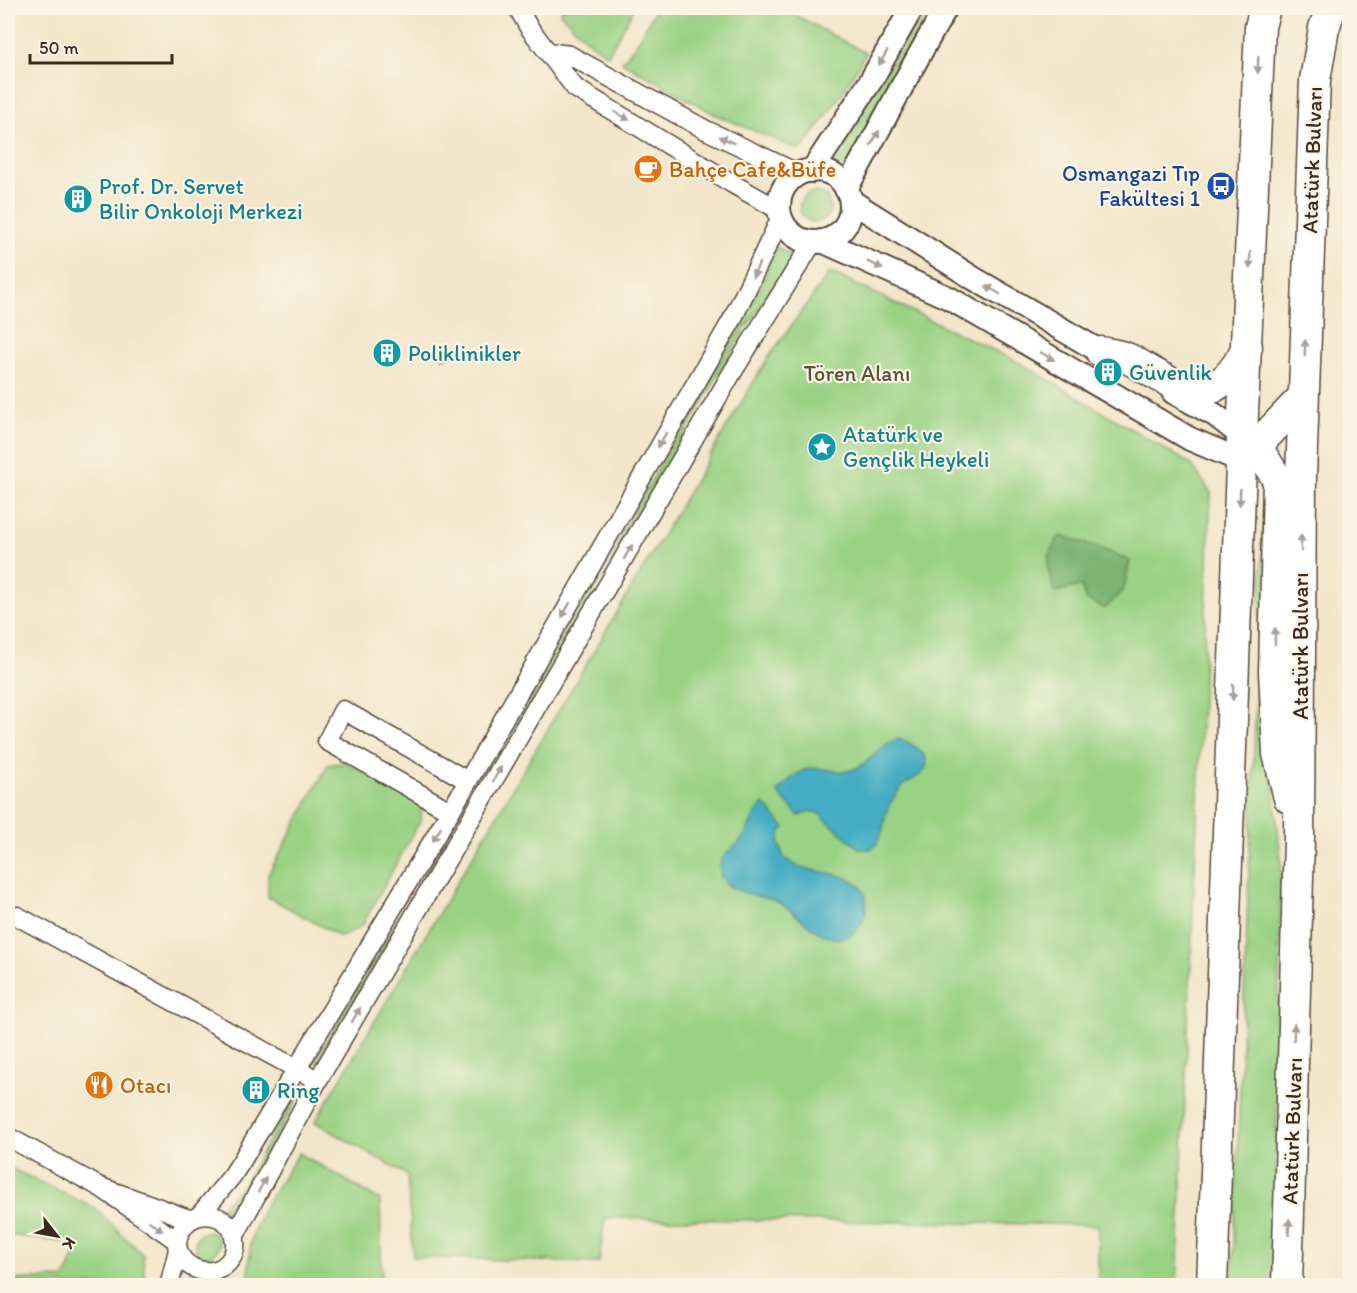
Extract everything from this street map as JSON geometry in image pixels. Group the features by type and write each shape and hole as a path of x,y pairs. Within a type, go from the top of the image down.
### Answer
{"highway":[{"path":"1209,1278 1247,448 1247,347 1260,27 1265,8"},
{"name":"Atatürk Bulvarı","path":"1287,1286 1299,839 1303,397 1315,80 1324,28 1331,8"},
{"path":"1101,352 1126,357 1191,391 1210,388 1224,380 1238,366 1247,347"},
{"path":"1247,448 1303,397"},
{"path":"1247,448 1278,480 1274,672 1278,754 1299,839"}],"street":[{"path":"518,8 528,26 575,88 780,213 790,232 796,237 817,242 949,298 1190,439 1247,448"},
{"path":"169,1286 184,1225 195,1217 232,1176 298,1069 464,788 732,320 780,213 784,189 805,172 870,82 912,8"},
{"path":"848,195 920,52 946,8"},
{"path":"234,1237 318,1080 732,373 817,242 834,236 844,227 850,215 848,195 839,180 829,173 805,172 706,130 569,55 548,52"},
{"path":"600,104 615,79"},
{"path":"848,195 973,278 1215,415 1247,448"},
{"path":"450,811 327,741 343,710 464,788 479,806"},
{"path":"17,916 318,1080"},
{"path":"8,1137 100,1187 177,1246 188,1267 214,1278 232,1258 234,1237 231,1229 217,1217 195,1217 100,1187"}],"green space":[{"path":"563,8 634,8 608,55 588,41 560,13"},
{"path":"656,8 782,8 866,53 841,95 804,147 797,149 716,115 622,62 638,41"},
{"path":"926,8 931,8 891,80 847,170 826,158 884,75"},
{"path":"815,192 826,196 830,207 826,218 815,222 804,218 800,207 804,196"},
{"path":"775,246 795,257 745,329 485,781 481,778 740,326 765,276"},
{"name":"Tören Alanı","path":"830,272 1022,364 1192,465 1211,493 1177,1285 1098,1285 1098,1225 605,1218 599,1263 413,1257 407,1175 315,1122 766,361"},
{"path":"1265,484 1269,745 1281,859 1274,1285 1232,1286"},
{"path":"1060,536 1095,546 1130,561 1123,591 1105,608 1086,600 1081,586 1055,592 1048,563 1051,550"},
{"path":"346,762 422,805 421,819 362,926 341,937 268,897 268,875 328,765"},
{"path":"447,837 450,838 317,1063 314,1061"},
{"path":"300,1086 303,1088 233,1215 221,1208 245,1182"},
{"path":"299,1153 380,1200 382,1285 249,1285 250,1247 257,1223 267,1202"},
{"path":"8,1167 95,1208 143,1255 145,1285 8,1285 8,1280 65,1278 80,1244 8,1235"},
{"path":"207,1232 215,1236 219,1244 215,1252 207,1256 199,1252 195,1244 199,1236"}],"water":[{"path":"898,739 916,747 927,762 919,775 902,786 896,794 889,806 879,839 872,849 860,849 818,813 810,811 799,816 777,792 807,769 844,771 857,768 888,743"},
{"path":"764,804 785,828 781,831 779,844 784,858 803,868 845,877 860,886 865,894 866,911 863,920 852,934 844,938 826,936 812,928 785,906 739,891 724,881 720,873 723,858 742,839 754,816"}],"tunnel":[{"path":"437,358 444,356"}],"place":[{"name":"Bahçe Cafe&Büfe","path":"648,169"},
{"name":"Osmangazi Tıp Fakültesi 1","path":"1221,186"},
{"name":"Prof. Dr. Servet Bilir Onkoloji Merkezi","path":"78,199"},
{"name":"Poliklinikler","path":"387,353"},
{"name":"Güvenlik","path":"1108,372"},
{"name":"Atatürk ve Gençlik Heykeli","path":"822,447"},
{"name":"Otacı","path":"99,1085"},
{"name":"Ring","path":"256,1090"}]}
